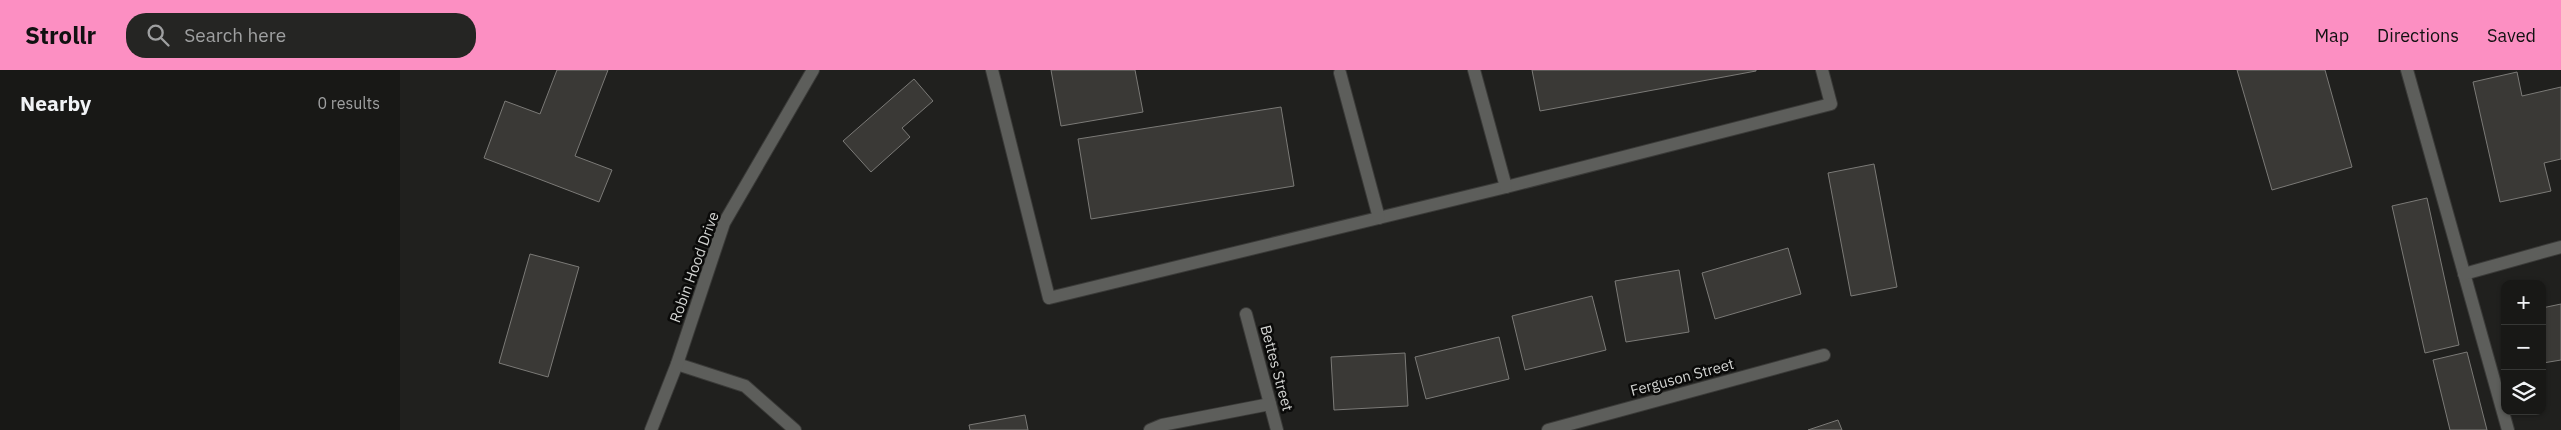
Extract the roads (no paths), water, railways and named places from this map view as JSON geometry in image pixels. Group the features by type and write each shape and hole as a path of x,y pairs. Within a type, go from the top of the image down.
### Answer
{"street":[{"name":"Robin Hood Drive","path":"651,430 678,364 724,224 813,70"},
{"path":"992,70 1049,298 1506,187 1831,104 1822,70"},
{"path":"1474,70 1506,187"},
{"path":"2407,70 2508,430"},
{"path":"1340,73 1379,218"},
{"path":"2464,274 2561,247"},
{"name":"Bettes Street","path":"1246,314 1277,430"},
{"name":"Ferguson Street","path":"1548,430 1824,355"},
{"path":"678,364 744,386 794,430"},
{"path":"1150,430 1162,425 1270,404"}]}
